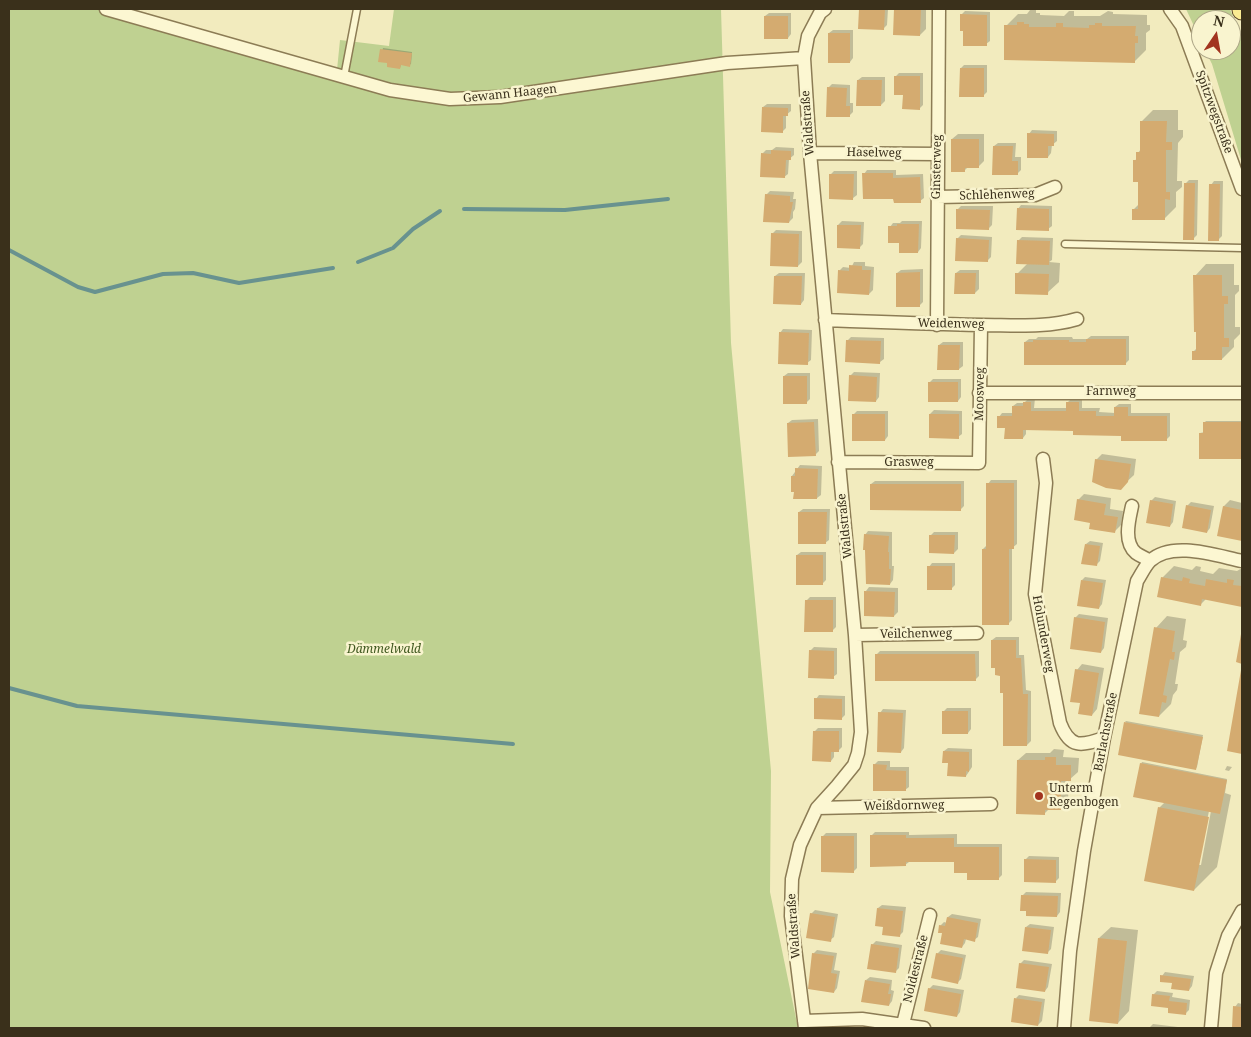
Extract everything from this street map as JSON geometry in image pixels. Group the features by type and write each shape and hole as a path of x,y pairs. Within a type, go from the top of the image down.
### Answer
{"street":[{"name":"Gewann Haagen","path":"107,9 390,90 450,99 500,97 618,81 728,63 804,58"},
{"name":"Ginsterweg","path":"937,325 938,9"},
{"name":"Spitzwegstraße","path":"1170,9 1182,26 1242,189"},
{"name":"Waldstraße","path":"805,1024 791,916 792,878 800,845 817,808 854,765 862,732 855,635 810,153 804,58 808,36 821,10"},
{"name":"Haselweg","path":"810,153 938,154"},
{"name":"Schlehenweg","path":"937,196 1035,195 1055,187"},
{"name":"Weidenweg","path":"825,320 981,325 1062,324 1077,319"},
{"name":"Moosweg","path":"979,463 981,325"},
{"name":"Farnweg","path":"979,393 1242,393"},
{"name":"Holunderweg","path":"1043,460 1046,483 1035,594 1060,723 1064,736 1074,742 1083,744 1104,738"},
{"name":"Grasweg","path":"838,462 979,463"},
{"path":"1132,506 1128,526 1130,546 1150,561 1164,553 1186,550 1242,561"},
{"name":"Barlachstraße","path":"1064,1028 1070,951 1084,851 1104,738 1137,581 1150,561"},
{"name":"Veilchenweg","path":"855,635 977,633"},
{"name":"Weißdornweg","path":"817,808 991,804"},
{"path":"1211,1028 1216,973 1228,936 1238,926 1242,911"},
{"name":"Noldestraße","path":"902,1024 930,915"},
{"path":"805,1024 862,1019 924,1028"}],"lane":[{"path":"344,77 357,9"},
{"path":"1065,244 1242,248"}],"green space":[{"name":"Dämmelwald","path":"9,9 120,9 336,80 340,40 389,46 394,9 721,9 731,343 771,771 770,892 798,1028 9,1028"},
{"path":"1186,9 1230,10 1191,10 1191,20"},
{"path":"1241,37 1242,163 1210,60 1241,60"}],"building":[{"path":"859,9 885,9 884,30 858,29"},
{"path":"894,9 921,9 920,36 893,35"},
{"path":"960,14 987,15 987,46 963,46 963,31 960,31"},
{"path":"764,16 788,16 788,39 764,39"},
{"path":"1017,22 1029,24 1029,27 1056,27 1056,23 1063,23 1063,27 1089,28 1089,25 1095,25 1095,23 1102,23 1102,26 1136,26 1135,36 1138,36 1138,43 1135,43 1135,63 1004,60 1004,25 1017,25"},
{"path":"828,33 850,33 850,63 828,63"},
{"path":"380,49 412,53 410,67 401,65 400,69 387,67 387,63 378,62"},
{"path":"960,68 984,68 984,97 959,97"},
{"path":"894,76 920,76 920,110 902,109 903,95 894,95"},
{"path":"857,80 882,80 881,106 856,106"},
{"path":"827,87 847,88 846,106 850,106 850,117 826,117"},
{"path":"762,107 788,108 788,116 783,116 783,133 761,132"},
{"path":"1140,121 1167,121 1166,142 1172,142 1172,150 1166,150 1166,192 1170,192 1170,200 1165,199 1165,220 1132,220 1132,209 1138,209 1138,182 1133,182 1133,160 1136,160 1136,152 1140,152"},
{"path":"1027,133 1054,134 1054,146 1048,146 1048,158 1027,158"},
{"path":"951,139 979,139 979,168 965,168 965,172 951,172"},
{"path":"993,146 1013,146 1012,161 1018,161 1018,175 992,175"},
{"path":"771,150 791,151 791,160 786,160 785,178 760,177 761,153 771,154"},
{"path":"862,173 893,173 893,178 920,177 921,203 894,203 893,199 863,199"},
{"path":"829,174 854,174 853,200 829,199"},
{"path":"1184,183 1195,183 1194,240 1183,240"},
{"path":"1209,184 1220,184 1219,241 1208,241"},
{"path":"765,194 790,196 790,202 793,202 789,223 763,222"},
{"path":"1017,208 1049,209 1049,231 1016,230"},
{"path":"956,209 990,210 989,230 956,229"},
{"path":"897,224 919,224 918,253 899,253 899,243 888,243 888,226 897,226"},
{"path":"837,225 861,225 860,249 837,248"},
{"path":"771,233 799,234 798,267 770,266"},
{"path":"956,238 989,240 988,262 955,261"},
{"path":"1017,240 1050,241 1049,265 1016,264"},
{"path":"849,265 862,266 862,270 871,270 869,295 837,293 838,270 849,271"},
{"path":"920,272 920,307 896,307 896,273"},
{"path":"955,273 976,273 975,294 954,294"},
{"path":"1015,273 1049,274 1048,295 1015,294"},
{"path":"1193,275 1222,275 1222,296 1228,296 1228,304 1224,304 1224,338 1229,338 1229,347 1222,347 1222,360 1192,360 1192,351 1196,351"},
{"path":"774,276 802,276 801,305 773,304"},
{"path":"779,332 809,333 808,365 778,364"},
{"path":"1086,339 1126,339 1126,365 1024,365 1024,342 1033,342 1033,340 1069,340 1069,342 1086,342"},
{"path":"846,340 881,341 880,364 845,362"},
{"path":"938,345 960,345 959,370 937,370"},
{"path":"849,375 877,377 876,402 848,401"},
{"path":"783,376 807,376 807,404 783,404"},
{"path":"928,382 958,382 958,402 928,402"},
{"path":"1023,402 1031,402 1031,411 1066,411 1066,402 1079,402 1079,411 1096,411 1096,416 1114,416 1114,407 1128,407 1128,416 1167,416 1167,441 1121,441 1121,436 1073,435 1073,431 1023,430 1023,439 1004,439 1005,428 997,428 997,416 1012,416 1012,406 1023,406"},
{"path":"852,414 885,414 885,441 852,441"},
{"path":"929,414 959,414 959,439 929,438"},
{"path":"814,422 816,456 788,457 787,423"},
{"path":"1203,422 1242,422 1242,459 1199,459 1199,433 1203,433"},
{"path":"1095,459 1131,464 1128,482 1121,490 1106,488 1092,482"},
{"path":"795,468 818,469 817,499 793,499 794,492 791,492 791,476 795,476"},
{"path":"986,483 1014,483 1014,549 1009,549 1009,625 982,625 982,549 986,549"},
{"path":"870,484 961,484 961,511 870,510"},
{"path":"1077,499 1106,504 1104,515 1118,517 1115,533 1089,529 1090,523 1074,520"},
{"path":"1150,500 1173,504 1170,527 1146,523"},
{"path":"1186,505 1211,510 1207,533 1182,528"},
{"path":"1223,506 1242,510 1242,541 1217,536"},
{"path":"798,512 827,512 826,544 798,544"},
{"path":"864,534 889,536 890,585 866,584 865,550 863,550"},
{"path":"929,535 955,535 954,554 929,553"},
{"path":"1085,544 1100,546 1097,566 1081,564"},
{"path":"796,555 823,555 823,585 796,585"},
{"path":"927,566 952,566 952,590 927,590"},
{"path":"1161,577 1182,581 1183,577 1190,579 1189,583 1205,586 1206,579 1227,583 1227,579 1234,580 1233,585 1242,586 1242,607 1202,599 1201,606 1157,597"},
{"path":"1081,580 1103,583 1099,609 1077,606"},
{"path":"864,591 895,592 894,617 864,616"},
{"path":"805,600 833,600 833,632 804,632"},
{"path":"1074,617 1105,622 1101,653 1070,649"},
{"path":"1154,627 1175,631 1172,652 1175,652 1174,660 1170,659 1163,695 1167,696 1166,703 1162,702 1159,717 1139,714"},
{"path":"1242,634 1242,664 1236,662"},
{"path":"991,640 1016,640 1016,658 1021,658 1023,694 1028,694 1027,746 1003,746 1003,693 1000,693 1000,676 995,675 995,668 991,668"},
{"path":"809,650 834,651 834,679 808,678"},
{"path":"875,654 975,654 976,681 875,681"},
{"path":"1075,669 1099,673 1092,716 1078,714 1080,703 1070,702"},
{"path":"1242,671 1242,754 1227,751"},
{"path":"814,698 842,699 842,720 814,719"},
{"path":"942,711 968,711 968,734 942,734"},
{"path":"878,712 903,713 901,753 877,752"},
{"path":"1124,722 1203,737 1196,770 1118,755"},
{"path":"813,731 839,731 839,752 831,752 831,762 812,761"},
{"path":"943,751 969,752 969,772 966,771 966,777 947,776 948,763 942,763"},
{"name":"Unterm Regenbogen","path":"1045,757 1056,757 1056,765 1071,765 1071,781 1061,781 1061,810 1045,810 1045,815 1016,814 1017,760 1045,760"},
{"path":"1140,763 1227,780 1220,814 1133,797"},
{"path":"873,764 887,765 886,770 906,771 906,791 873,791"},
{"path":"1158,807 1209,817 1194,891 1144,881"},
{"path":"870,835 906,835 906,838 954,838 954,847 999,847 999,880 967,880 967,873 954,873 954,862 906,862 906,866 870,867"},
{"path":"821,836 854,836 854,873 821,872"},
{"path":"1024,859 1056,860 1056,883 1024,882"},
{"path":"1021,895 1058,896 1057,917 1026,916 1026,911 1020,911"},
{"path":"877,908 903,911 900,937 882,935 883,927 875,926"},
{"path":"810,913 835,917 831,942 806,938"},
{"path":"947,917 978,923 975,942 964,939 962,948 940,944 942,933 938,933 939,925 945,926"},
{"path":"1025,927 1051,930 1048,954 1022,951"},
{"path":"1098,938 1127,941 1118,1024 1089,1021"},
{"path":"871,944 899,948 896,973 867,969"},
{"path":"812,953 834,956 831,973 837,974 834,993 808,989"},
{"path":"936,953 963,958 958,984 931,978"},
{"path":"1019,963 1049,967 1045,992 1016,988"},
{"path":"1160,975 1191,979 1189,991 1171,989 1172,983 1160,982"},
{"path":"865,980 890,984 888,994 891,994 889,1006 861,1002"},
{"path":"928,988 961,994 957,1017 924,1011"},
{"path":"1152,994 1170,996 1169,1001 1187,1003 1186,1015 1168,1013 1168,1008 1151,1006"},
{"path":"1014,998 1042,1002 1038,1026 1011,1022"},
{"path":"1233,1006 1242,1007 1242,1028 1232,1028"}],"waterway":[{"path":"464,209 565,210 668,199"},
{"path":"358,262 393,248 413,229 440,211"},
{"path":"9,250 78,287 95,292 163,274 193,273 239,283 333,268"},
{"path":"9,688 77,706 513,744"}],"place":[{"name":"Unterm Regenbogen","path":"1039,796"}]}
